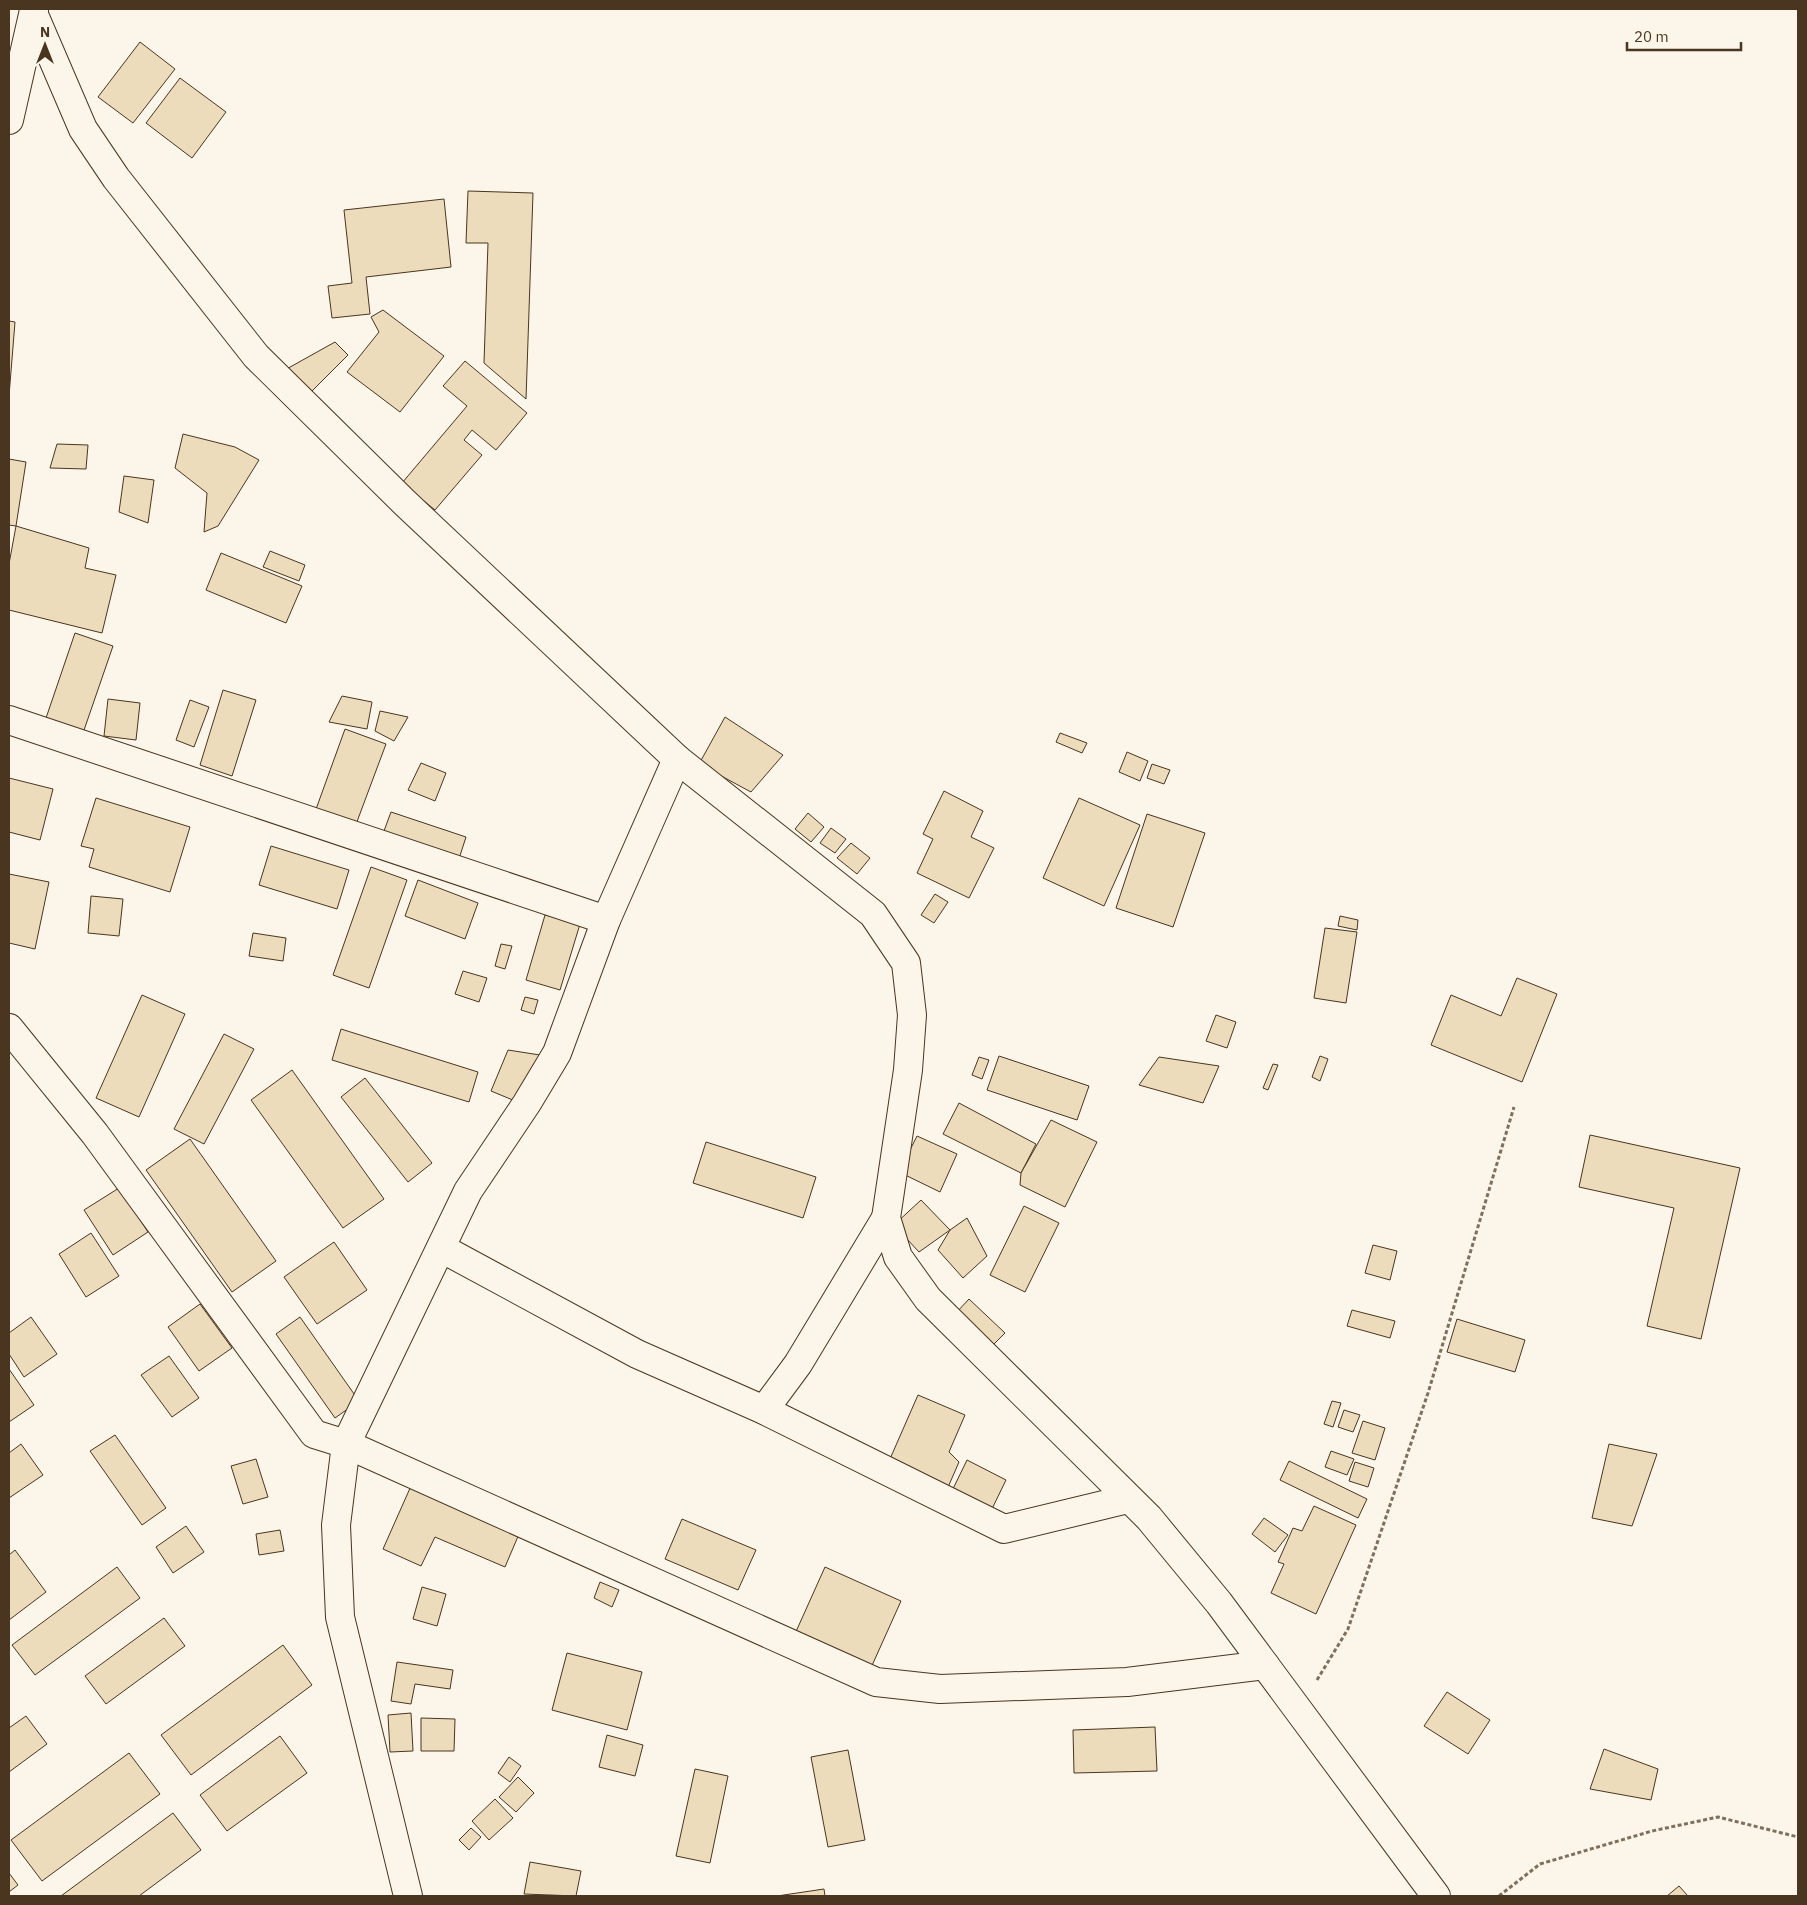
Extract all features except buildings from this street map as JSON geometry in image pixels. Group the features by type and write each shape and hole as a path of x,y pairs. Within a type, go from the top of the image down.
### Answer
{"street":[{"path":"9,120 34,12"},
{"path":"34,12 83,129 116,178 256,356 404,502 677,759 873,914 906,963 912,1015 908,1070 886,1218 798,1364 764,1410"},
{"path":"9,720 606,920"},
{"path":"408,1896 340,1617 336,1525 346,1444 468,1191 527,1103 557,1054 606,920 677,759"},
{"path":"9,1028 95,1134 314,1434 346,1444 876,1682 940,1689 1127,1682 1265,1665"},
{"path":"886,1218 898,1257 928,1299 1149,1518 1265,1665 1436,1896"},
{"path":"441,1248 637,1354 764,1410 1004,1529 1128,1499"}],"path":[{"path":"1298,1710 1348,1629 1428,1392 1514,1107"},
{"path":"1499,1896 1540,1864 1652,1831 1718,1817 1798,1837"}]}
